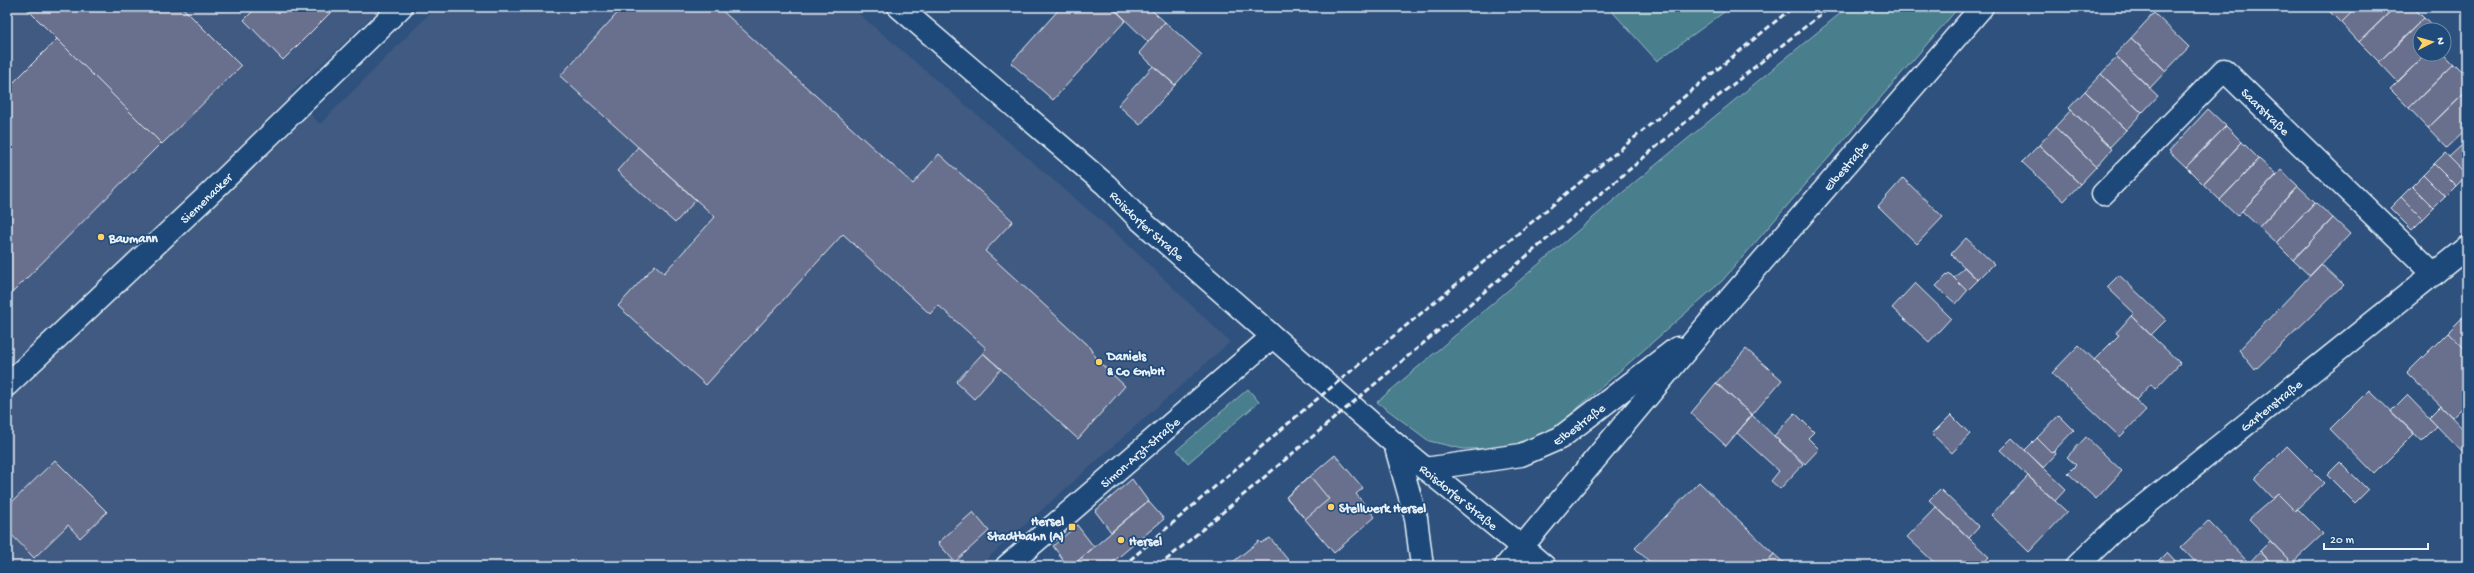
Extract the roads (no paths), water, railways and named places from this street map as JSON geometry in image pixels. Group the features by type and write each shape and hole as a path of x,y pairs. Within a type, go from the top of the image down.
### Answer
{"main road":[{"name":"Siemenacker","path":"7,385 205,198 400,7"},
{"name":"Roisdorfer Straße","path":"899,7 1106,185 1138,218 1395,444 1544,566"},
{"name":"Elbestraße","path":"1506,566 1523,548 1708,324 1982,7"},
{"name":"Saarstraße","path":"2102,194 2224,70 2434,274"},
{"name":"Gartenstraße","path":"2077,566 2118,527 2467,247"},
{"name":"Elbestraße","path":"1425,469 1521,455 1560,438 1708,324"},
{"name":"Simon-Arzt-Straße","path":"1007,566 1272,337"},
{"name":"Roisdorfer Straße","path":"1395,444 1416,518 1422,566"}],"railway":[{"path":"1123,566 1305,409 1793,7"},
{"path":"1159,566 1687,121 1830,7"}],"place":[{"name":"Baumann","path":"101,237"},
{"name":"Daniels & Co GmbH","path":"1099,362"},
{"name":"Stellwerk Hersel","path":"1331,507"},
{"name":"Hersel Stadtbahn (A)","path":"1072,527"},
{"name":"Hersel","path":"1121,540"}]}
